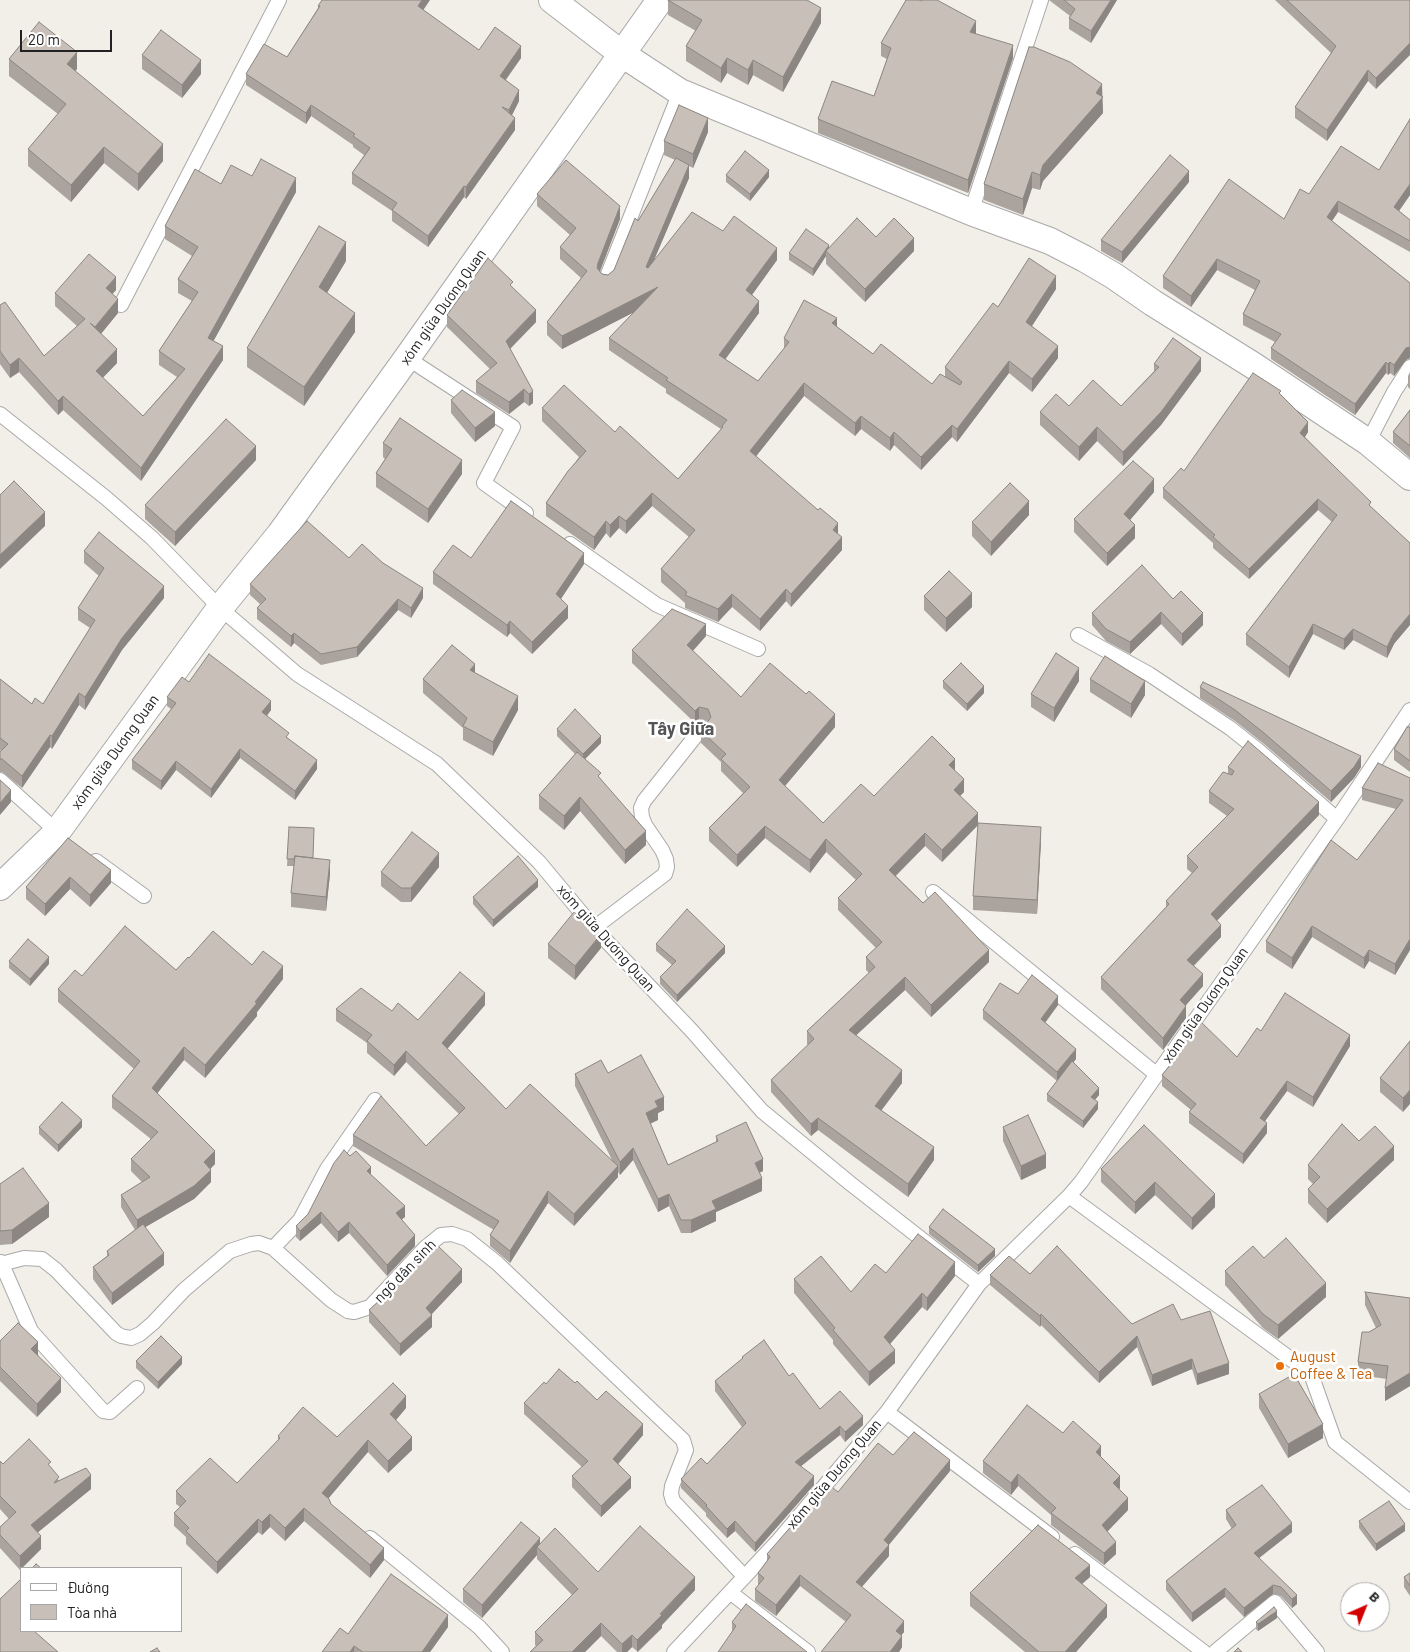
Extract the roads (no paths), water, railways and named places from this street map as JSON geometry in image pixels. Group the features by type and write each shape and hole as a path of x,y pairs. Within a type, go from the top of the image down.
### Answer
{"street":[{"path":"552,0 622,54 680,92 972,212 1050,241 1114,276 1368,442 1410,477"},
{"name":"xóm giữa Dương Quan","path":"0,887 65,838 220,608 280,534 408,358 660,0"}],"lane":[{"path":"121,305 279,0"},
{"path":"972,212 1041,0"},
{"path":"606,279 680,92"},
{"path":"408,358 513,427 484,484 539,522"},
{"path":"1368,442 1394,392 1410,367"},
{"name":"xóm giữa Dương Quan","path":"0,414 112,503 152,538 220,608 297,674 438,764 539,862 594,928 692,1031 762,1111 851,1184 979,1284"},
{"path":"562,538 657,604 758,649"},
{"path":"1078,635 1149,674 1230,728 1337,819"},
{"name":"xóm giữa Dương Quan","path":"674,1652 731,1593 887,1412 979,1284 1069,1196 1337,819 1410,710"},
{"path":"594,928 665,874 667,867 666,859 645,824 641,808 644,801 702,728"},
{"path":"0,780 65,838"},
{"path":"88,855 144,896"},
{"path":"933,892 1156,1074"},
{"path":"137,1388 110,1412 103,1411 30,1331 1,1262 11,1262 24,1258 42,1259 56,1270 116,1333 130,1338 140,1334 184,1290 230,1251 259,1243 273,1248 300,1220 327,1169 375,1100"},
{"path":"1069,1196 1311,1374 1335,1442 1410,1502"},
{"name":"ngõ dân sinh","path":"273,1248 331,1300 348,1311 354,1312 370,1307 425,1248 441,1235 452,1234 467,1239 497,1263 683,1440 686,1450 672,1486 671,1494 673,1501 744,1576"},
{"path":"887,1412 1204,1652"},
{"path":"360,1529 479,1627 502,1652"},
{"path":"731,1593 808,1652"},
{"path":"1215,1652 1275,1602 1317,1652"}],"place":[{"name":"August Coffee & Tea","path":"1280,1366"}],"district":[{"name":"Tây Giữa","path":"681,729"}]}
